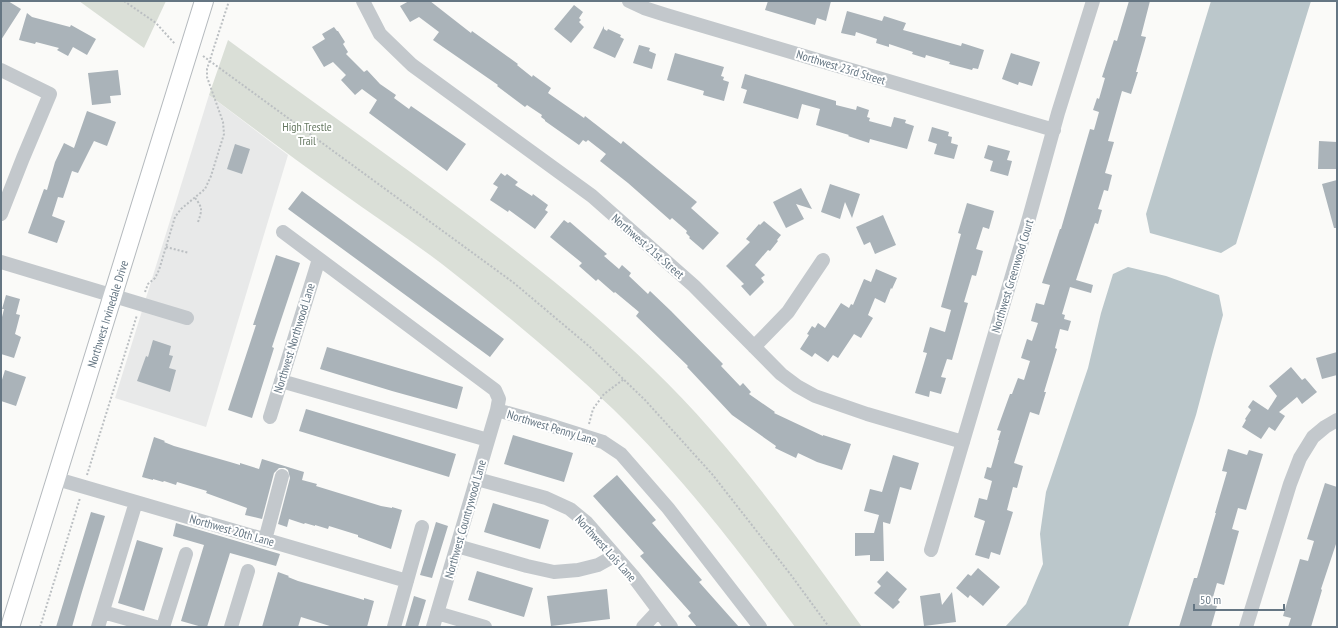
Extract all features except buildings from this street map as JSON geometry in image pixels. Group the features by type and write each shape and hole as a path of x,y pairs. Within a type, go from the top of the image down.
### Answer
{"main road":[{"name":"Northwest Irvinedale Drive","path":"10,627 204,1"}],"street":[{"name":"Northwest 21st Street","path":"362,1 380,34 412,65 592,196 694,286 781,374 797,386 816,396 867,414 963,442"},
{"name":"Northwest 23rd Street","path":"629,1 644,8 666,15 1054,130"},
{"name":"Northwest Greenwood Court","path":"931,550 1093,1"},
{"path":"1,70 50,94 1,214"},
{"name":"Northwest Penny Lane","path":"282,232 495,390 499,399 497,410 603,442 621,454 668,508 760,627"},
{"name":"Northwest Northwood Lane","path":"270,417 319,259"},
{"path":"754,347 788,312 823,260"},
{"path":"1,262 187,318"},
{"path":"281,381 488,440"},
{"name":"Northwest Countrywood Lane","path":"433,627 497,410"},
{"path":"1246,627 1290,484 1300,458 1313,438 1337,420"},
{"path":"265,540 282,476"},
{"name":"Northwest 20th Lane","path":"57,479 407,581"},
{"name":"Northwest Lois Lane","path":"477,479 546,498 570,509 587,523 614,556 633,576 671,627"},
{"path":"98,627 136,502"},
{"path":"394,627 422,527"},
{"path":"458,546 527,566 554,572 578,570 598,565 614,556"},
{"path":"163,627 186,554"},
{"path":"230,627 248,571"},
{"path":"643,627 658,610"},
{"path":"103,612 156,627"},
{"path":"438,613 485,627"}],"path":[{"path":"124,1 156,24 172,43 177,46"},
{"path":"226,9 228,1"},
{"path":"200,55 514,283 590,347 624,379 712,474 791,575 829,627"},
{"path":"194,198 201,206 202,210 198,222"},
{"path":"166,246 189,253"},
{"path":"585,436 593,409 604,394 624,379"}],"shaded area":[{"path":"1211,1 1311,1 1236,244 1221,253 1150,233 1146,214"},
{"path":"209,95 288,155 206,427 115,398"},
{"path":"1128,267 1166,276 1219,295 1223,315 1196,415 1128,627 1005,627 1026,604 1043,564 1040,534 1046,492 1088,368 1101,313 1113,274"}],"green space":[{"path":"79,1 166,1 144,48"},
{"name":"High Trestle Trail","path":"228,40 482,225 552,280 620,338 682,399 737,461 788,526 862,627 795,627 731,542 686,487 638,434 593,390 486,299 442,264 305,167 209,95"}]}
